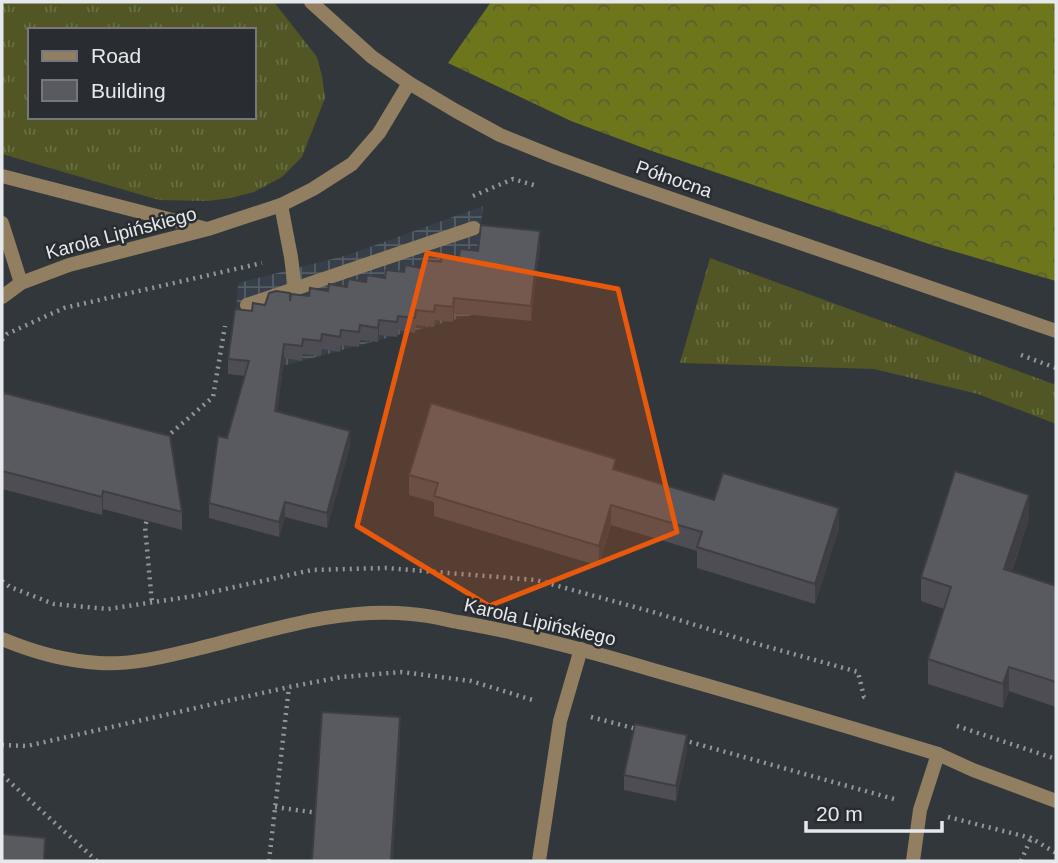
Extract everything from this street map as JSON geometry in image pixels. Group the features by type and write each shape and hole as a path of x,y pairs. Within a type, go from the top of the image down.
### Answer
{"street":[{"name":"Północna","path":"311,2 372,57 409,83 500,135 557,158 815,249 1056,331"},
{"name":"Karola Lipińskiego","path":"2,297 21,283 69,265 208,229 281,205 313,189 352,164 379,133 409,83"},
{"path":"2,176 208,229"},
{"path":"281,205 292,257 295,289"},
{"path":"2,223 21,283"},
{"path":"247,305 474,228"},
{"name":"Karola Lipińskiego","path":"2,639 42,654 101,663 152,659 238,640 298,623 344,615 375,612 412,614 486,627 581,649 844,725 938,754 1056,801"},
{"path":"539,861 560,721 581,649"},
{"path":"913,861 920,810 938,754"}],"path":[{"path":"231,282 233,270"},
{"path":"166,447 170,434 214,397 225,321"},
{"path":"149,513 145,527 152,603"},
{"path":"2,745 27,746 341,677 402,672 471,681 563,710 643,730"},
{"path":"269,861 289,687"},
{"path":"683,740 887,797 920,810 1031,838 1056,853"},
{"path":"2,775 97,861"},
{"path":"275,807 318,813"},
{"path":"1021,861 1031,838"}],"highlighted area":[{"path":"427,253 618,289 677,532 489,606 357,526"}],"shaded area":[{"path":"483,206 472,315 246,376 235,324 238,283 348,255"}],"green space":[{"path":"2,2 274,2 317,57 322,76 325,98 302,157 282,177 254,192 208,201 159,200 2,154"},
{"path":"491,2 1056,2 1056,281 932,245 649,150 571,121 448,63"},
{"path":"710,258 1056,385 1056,424 978,394 874,369 680,363"}],"building":[{"path":"481,225 540,231 531,306 454,298 453,307 435,305 434,312 416,310 415,318 398,316 397,322 379,320 378,328 360,325 359,332 341,330 340,337 322,334 321,341 303,339 302,346 284,344 275,411 350,431 327,513 285,502 279,522 209,503 218,436 227,438 249,361 228,359 235,309 252,311 253,303 265,305 269,293 276,291 290,293 290,301 291,294 309,296 310,288 328,291 329,284 347,287 348,279 366,282 367,275 385,278 386,270 404,272 405,265 422,268 423,260 441,262 442,255 459,257 460,249 478,251"},
{"path":"4,393 170,436 182,512 103,491 102,497 2,471"},
{"path":"431,403 616,459 613,469 714,500 723,473 839,508 815,584 697,547 702,532 611,505 599,546 434,496 438,483 409,475"},
{"path":"955,471 1029,495 1004,569 1056,586 1056,682 1009,667 1003,684 928,659 951,587 921,577"},
{"path":"322,712 400,717 391,861 312,861"},
{"path":"635,724 687,735 676,786 624,775"},
{"path":"2,834 45,838 44,861 2,861"}]}
